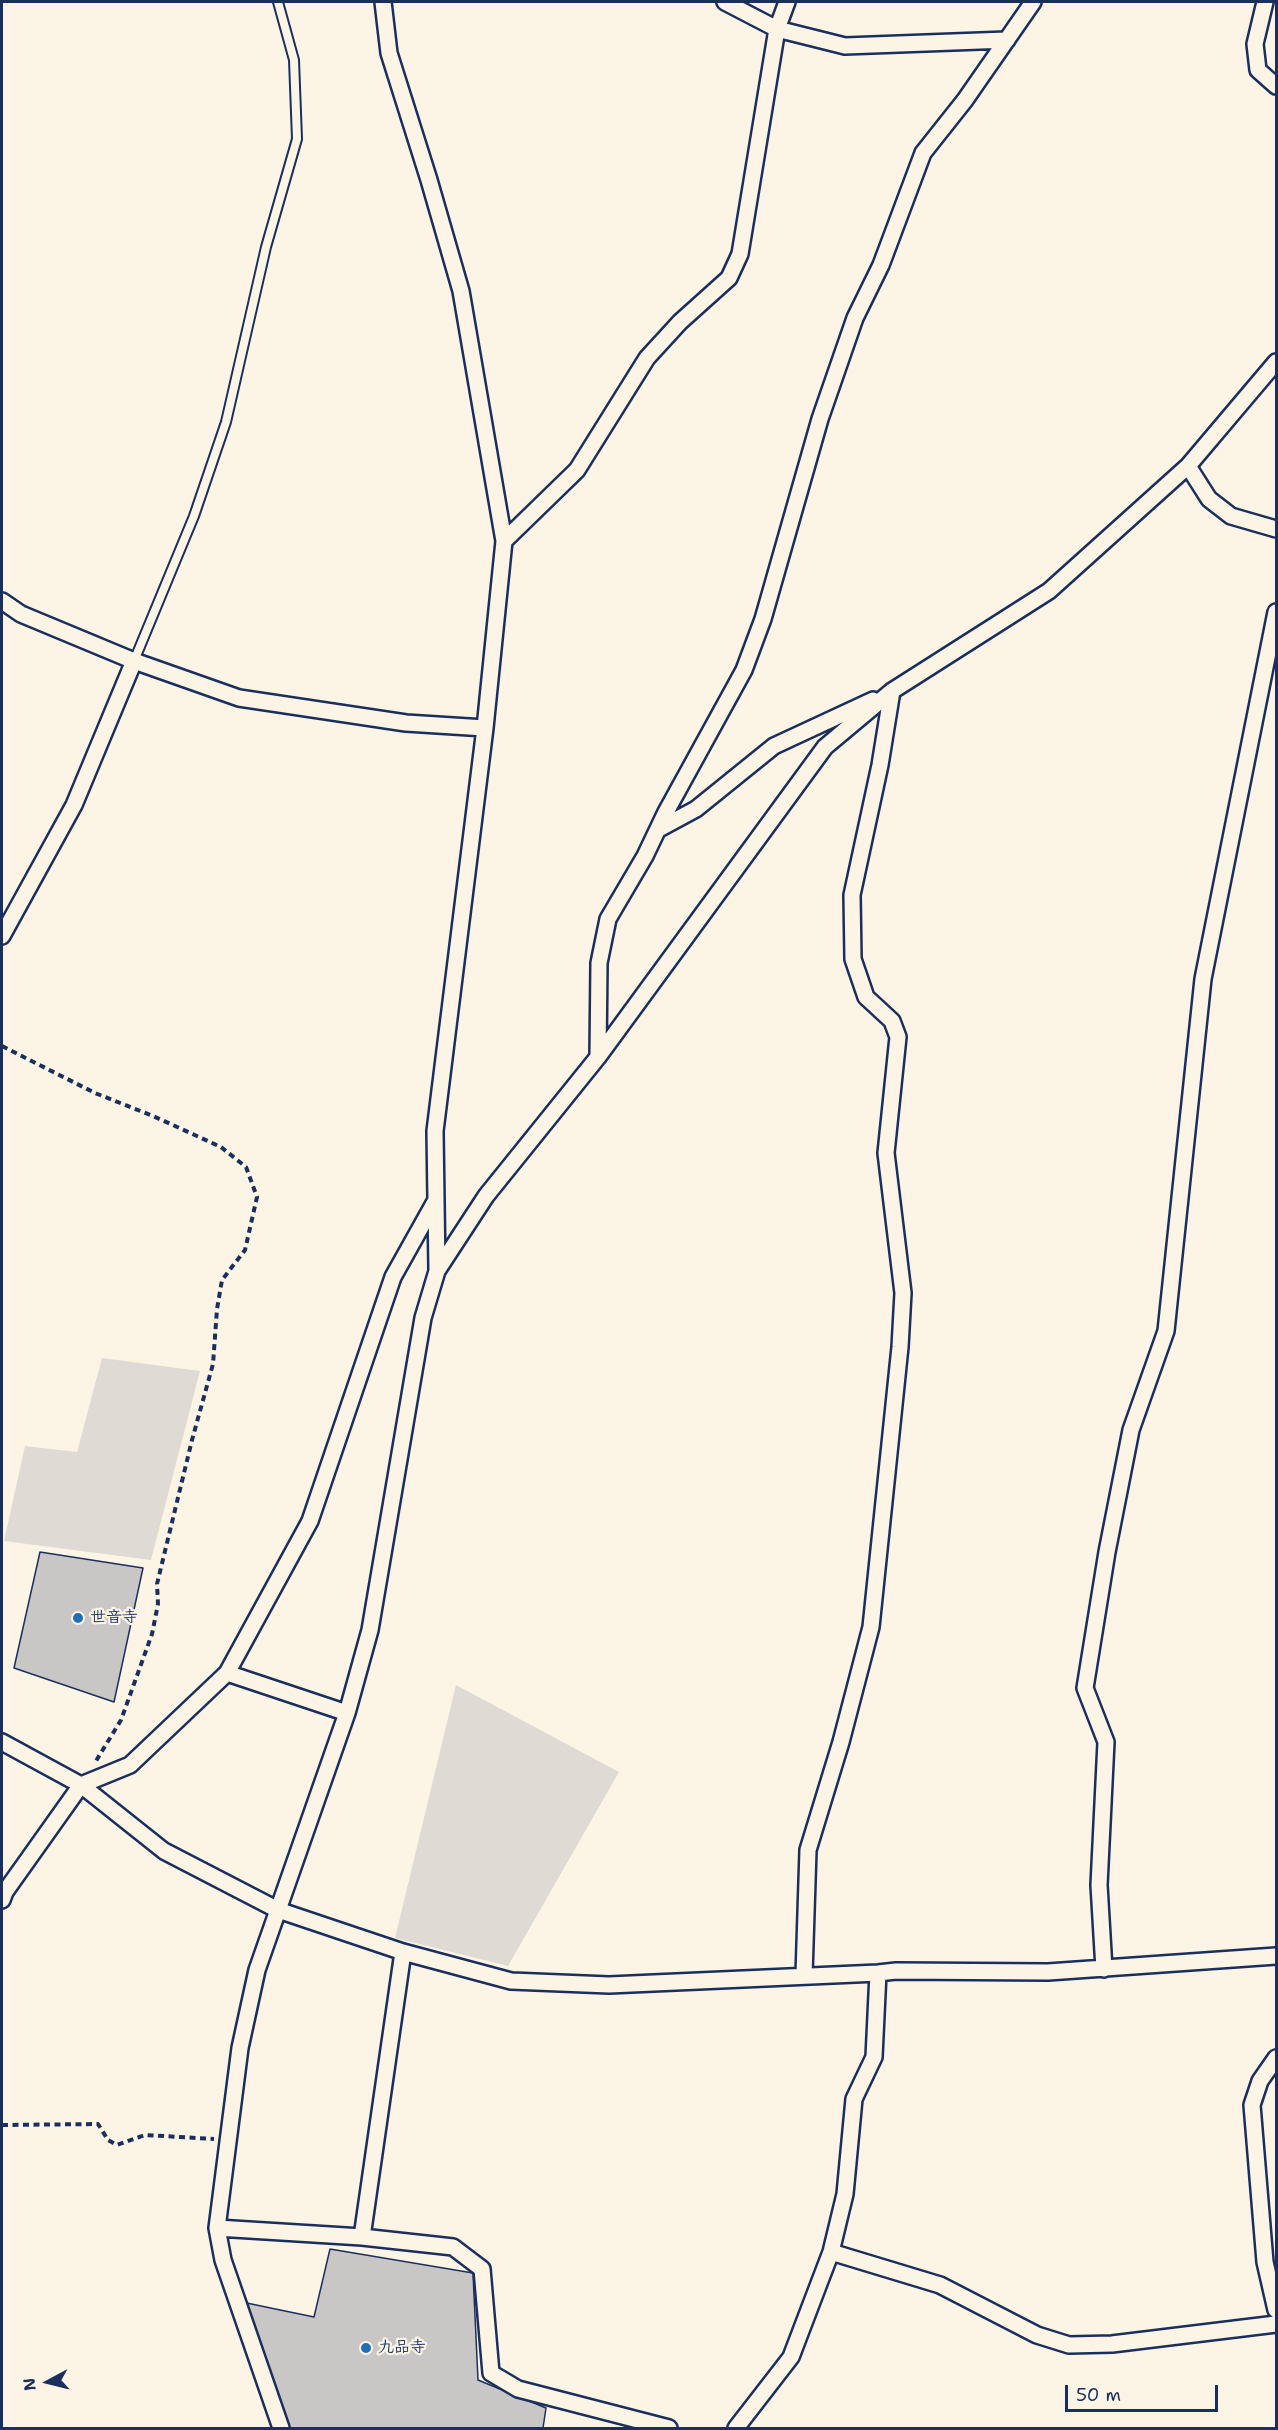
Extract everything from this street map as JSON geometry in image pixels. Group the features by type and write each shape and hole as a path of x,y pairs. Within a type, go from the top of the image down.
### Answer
{"street":[{"path":"383,2 389,53 461,291 504,541 485,728 435,1131 437,1271"},
{"path":"725,2 777,29 845,46 1007,40"},
{"path":"504,541 577,470 647,358 680,322 729,278 740,254 777,29 787,2"},
{"path":"598,1057 599,963 608,919 744,670 763,619 820,419 855,318 881,265 923,153 965,100 1033,2"},
{"path":"1265,2 1255,44 1258,70 1276,86"},
{"path":"281,2428 229,2278 217,2228 240,2048 257,1970 347,1713 370,1630 423,1318 437,1271 486,1196 598,1057 825,747 892,691 1049,591 1188,466 1276,362"},
{"path":"1188,466 1209,499 1231,516 1276,529"},
{"path":"2,601 21,614 134,661 239,698 406,723 485,728"},
{"path":"1104,1969 1099,1886 1106,1742 1085,1688 1107,1552 1131,1430 1166,1331 1203,979 1276,612"},
{"path":"2,936 74,805 134,661"},
{"path":"659,829 696,808 774,746 892,691"},
{"path":"804,1976 808,1850 841,1742 871,1627 900,1347 903,1293 886,1153 898,1037 892,1021 866,998 853,958 852,895 880,765 892,691"},
{"path":"2,1900 5,1892 81,1785 130,1765 227,1672 310,1521 393,1277 436,1200"},
{"path":"227,1672 347,1713"},
{"path":"2,1742 81,1785 164,1851 278,1910 403,1952 511,1981 609,1985 896,1971 1048,1972 1276,1956"},
{"path":"362,2237 403,1952"},
{"path":"736,2428 790,2357 831,2252 845,2194 854,2099 874,2057 878,1973"},
{"path":"1276,2058 1260,2081 1252,2105 1264,2262 1276,2310"},
{"path":"217,2228 362,2237 453,2247 482,2269 491,2373 518,2389 669,2428"},
{"path":"831,2252 940,2285 1037,2335 1069,2345 1112,2344 1276,2324"}],"lane":[{"path":"134,661 194,516 226,422 266,247 297,139 294,60 278,2"}],"path":[{"path":"2,1046 95,1093 221,1147 246,1167 257,1197 245,1250 222,1280 217,1309 213,1364 157,1584 158,1604 152,1634 121,1719 81,1785"},
{"path":"2,2125 99,2124 108,2140 117,2145 145,2135 228,2140"}],"shaded area":[{"path":"102,1358 200,1371 151,1560 4,1541 25,1446 77,1452"},
{"path":"456,1685 619,1772 508,1966 395,1938"}],"building":[{"name":"世音寺","path":"40,1552 143,1568 114,1702 14,1668"},
{"name":"九品寺","path":"330,2249 473,2273 478,2380 546,2408 543,2428 287,2428 237,2301 314,2317"}],"place":[{"name":"世音寺","path":"78,1618"},
{"name":"九品寺","path":"366,2348"}]}
